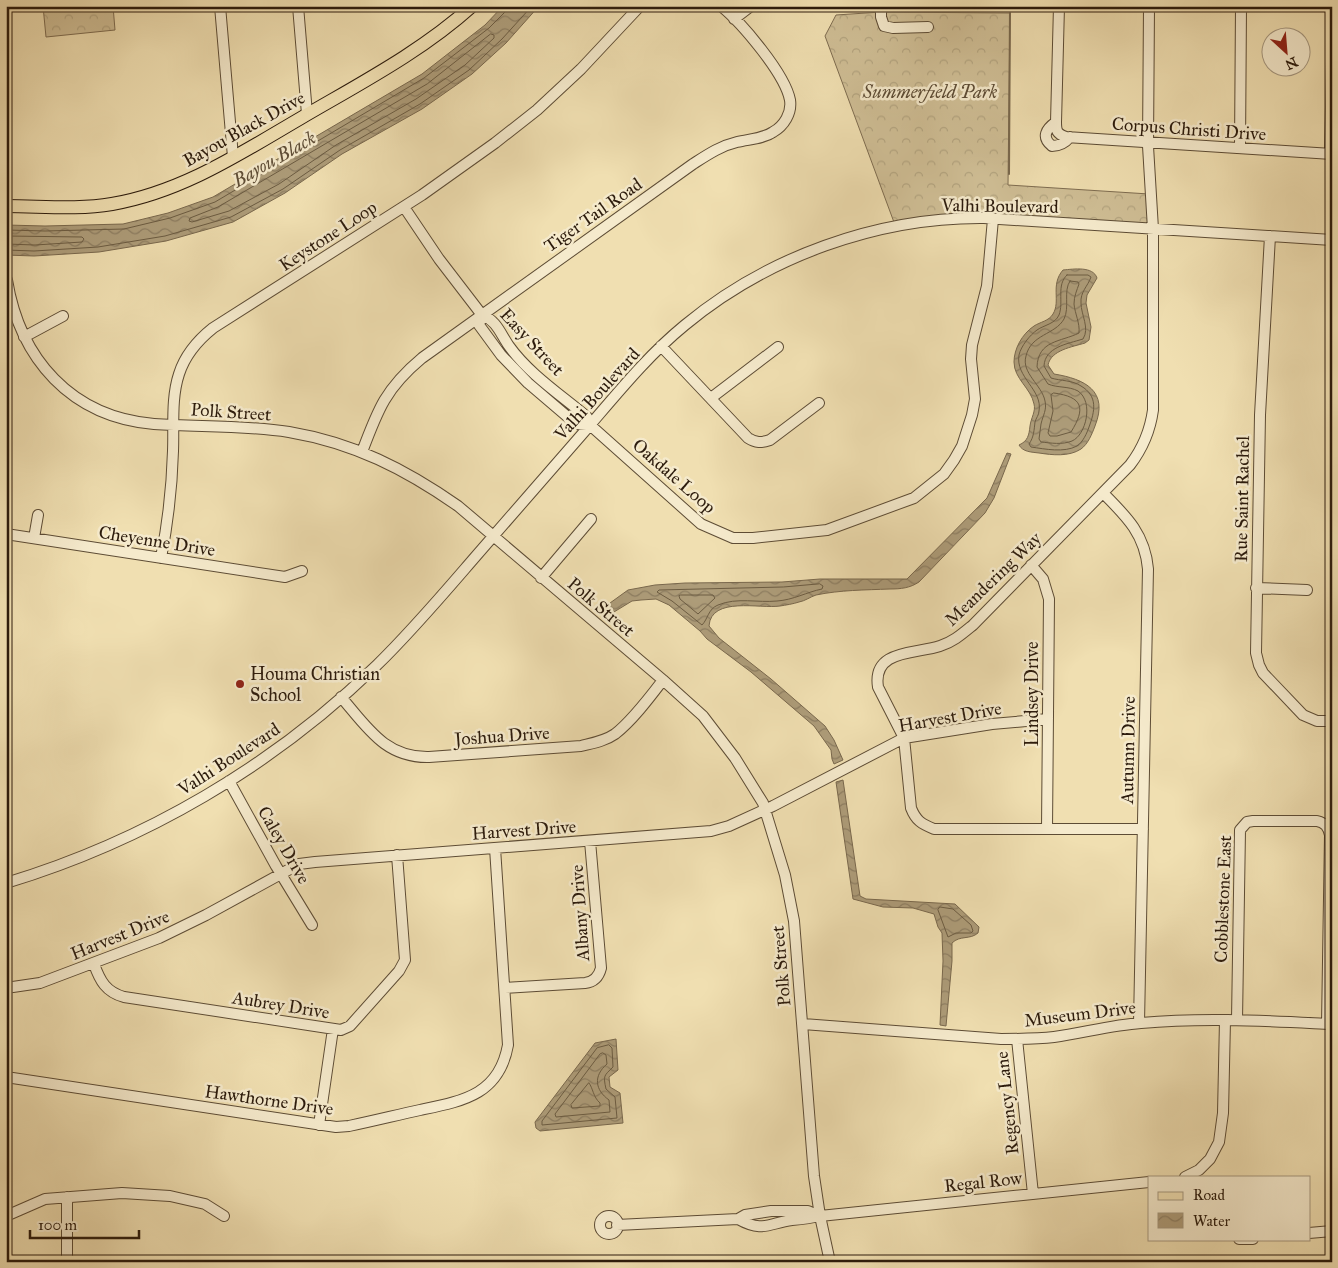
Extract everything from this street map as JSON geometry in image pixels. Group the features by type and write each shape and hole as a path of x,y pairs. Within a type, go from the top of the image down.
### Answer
{"main road":[{"name":"Bayou Black Drive","path":"6,206 112,204 158,192 190,180 233,157 402,58 439,33 472,6"}],"street":[{"path":"220,6 233,157"},
{"path":"298,6 307,114"},
{"name":"Keystone Loop","path":"161,558 171,497 176,391 179,373 190,352 202,337 213,328 404,207 466,165 536,110 581,69 640,6"},
{"path":"721,6 734,19 751,6"},
{"path":"881,6 881,17 884,26 893,28 928,27"},
{"name":"Corpus Christi Drive","path":"1058,6 1056,122 1059,135 1331,154"},
{"name":"Meandering Way","path":"1143,829 934,829 923,825 915,818 911,808 904,738 878,687 878,674 885,662 897,655 932,649 950,642 972,625 1103,493 1137,456 1145,444 1152,422 1153,410 1152,229 1148,142 1149,6"},
{"path":"1240,148 1241,6"},
{"name":"Tiger Tail Road","path":"362,452 379,408 387,394 404,374 422,358 693,164 724,146 771,134 780,127 790,109 786,87 770,62 734,19"},
{"path":"1331,154 1332,61"},
{"name":"Easy Street","path":"404,207 439,260 482,314 492,319 510,347 531,370 587,417 590,425 576,424 523,378 500,354 479,325 482,314"},
{"name":"Valhi Boulevard","path":"6,883 105,847 200,799 270,754 314,721 376,666 418,623 624,385 661,346 684,325 722,297 766,271 801,255 847,238 895,226 936,220 993,219 1332,240"},
{"name":"Oakdale Loop","path":"590,425 701,524 733,538 753,538 827,530 914,498 944,474 954,460 962,446 972,415 976,399 971,359 972,345 987,286 993,219"},
{"name":"Rue Saint Rachel","path":"1270,236 1260,415 1256,653 1263,672 1303,715 1317,721 1332,721"},
{"name":"Polk Street","path":"7,280 10,312 29,349 47,372 88,405 106,413 153,424 253,428 290,432 326,440 395,466 423,482 458,506 703,716 753,784 766,809 786,875 794,921 814,1176 830,1262"},
{"path":"24,337 63,316"},
{"path":"661,346 748,438 754,442 762,443 770,440 820,403"},
{"path":"711,398 778,347"},
{"path":"523,378 531,370"},
{"name":"Autumn Drive","path":"1103,493 1132,523 1148,558 1139,1023"},
{"path":"34,538 38,515"},
{"path":"541,578 591,519"},
{"name":"Cheyenne Drive","path":"6,534 285,577 302,571"},
{"name":"Lindsey Drive","path":"1031,565 1043,579 1049,599 1047,829"},
{"path":"1256,588 1307,590"},
{"name":"Joshua Drive","path":"341,697 378,739 389,748 404,755 429,757 582,746 598,742 615,734 626,724 663,680"},
{"name":"Harvest Drive","path":"6,988 40,983 94,964 182,927 292,867 307,862 711,831 728,826 766,809 904,738 992,724 1048,719"},
{"name":"Caley Drive","path":"229,781 312,925"},
{"name":"Cobblestone East","path":"1237,1020 1240,830 1249,821 1316,821 1323,822 1329,829 1329,1024"},
{"name":"Albany Drive","path":"505,988 585,983 593,981 599,973 601,968 590,841"},
{"name":"Hawthorne Drive","path":"6,1077 318,1126 336,1127 349,1126 467,1098 480,1091 496,1076 506,1054 508,1037 495,848"},
{"name":"Aubrey Drive","path":"94,964 103,985 110,991 124,997 341,1030 350,1026 399,971 405,960 397,855"},
{"path":"1187,1176 1199,1170 1210,1159 1219,1142 1222,1113 1225,1020"},
{"name":"Museum Drive","path":"803,1024 1017,1039 1052,1037 1139,1023 1237,1020 1329,1024"},
{"path":"318,1126 332,1029"},
{"name":"Regency Lane","path":"1017,1039 1033,1194"},
{"name":"Regal Row","path":"820,1216 1148,1182"},
{"path":"6,1216 45,1199 122,1193 170,1196 205,1204 224,1216"},
{"path":"66,1262 67,1197"},
{"path":"738,1219 745,1215 765,1211 808,1211 820,1216"},
{"path":"765,1211 766,1226"},
{"path":"617,1225 738,1219 757,1227 820,1216"},
{"path":"1310,1233 1332,1231"}],"green space":[{"path":"43,6 113,6 115,30 46,37"},
{"name":"Summerfield Park","path":"881,12 1010,13 1008,185 1149,194 1152,227 1008,220 895,225 825,36 836,15"}],"water":[{"path":"503,6 539,6 506,43 472,74 422,109 342,154 285,193 233,222 166,241 99,252 34,256 6,255 6,225 123,224 168,213 213,197 422,74 485,25"},
{"path":"1063,270 1087,270 1095,274 1097,278 1087,295 1086,303 1091,327 1089,340 1053,356 1048,365 1054,374 1075,379 1091,389 1096,395 1099,404 1099,414 1088,442 1081,449 1076,452 1055,455 1027,451 1019,445 1028,437 1034,407 1030,393 1015,368 1014,357 1022,337 1034,326 1053,314 1056,304 1057,281"},
{"path":"1007,453 1011,454 994,498 985,513 916,584 902,588 825,593 780,606 727,607 718,611 712,617 709,626 719,638 771,679 825,726 843,760 834,764 831,750 814,726 751,672 707,639 669,605 656,599 641,600 632,601 609,615 603,611 610,603 628,590 655,585 782,582 820,579 907,579 987,498"},
{"path":"843,780 860,896 866,899 955,904 979,927 978,933 975,935 958,939 952,943 946,1026 940,1025 943,961 942,933 934,914 913,908 883,907 853,899 836,782"},
{"path":"616,1039 618,1070 609,1077 610,1087 620,1093 623,1123 540,1131 536,1128 535,1122 595,1043"}],"waterway":[{"path":"1009,174 1010,6"}],"place":[{"name":"Houma Christian School","path":"240,684"}],"water label":[{"name":"Bayou Black","path":"274,159"}]}
